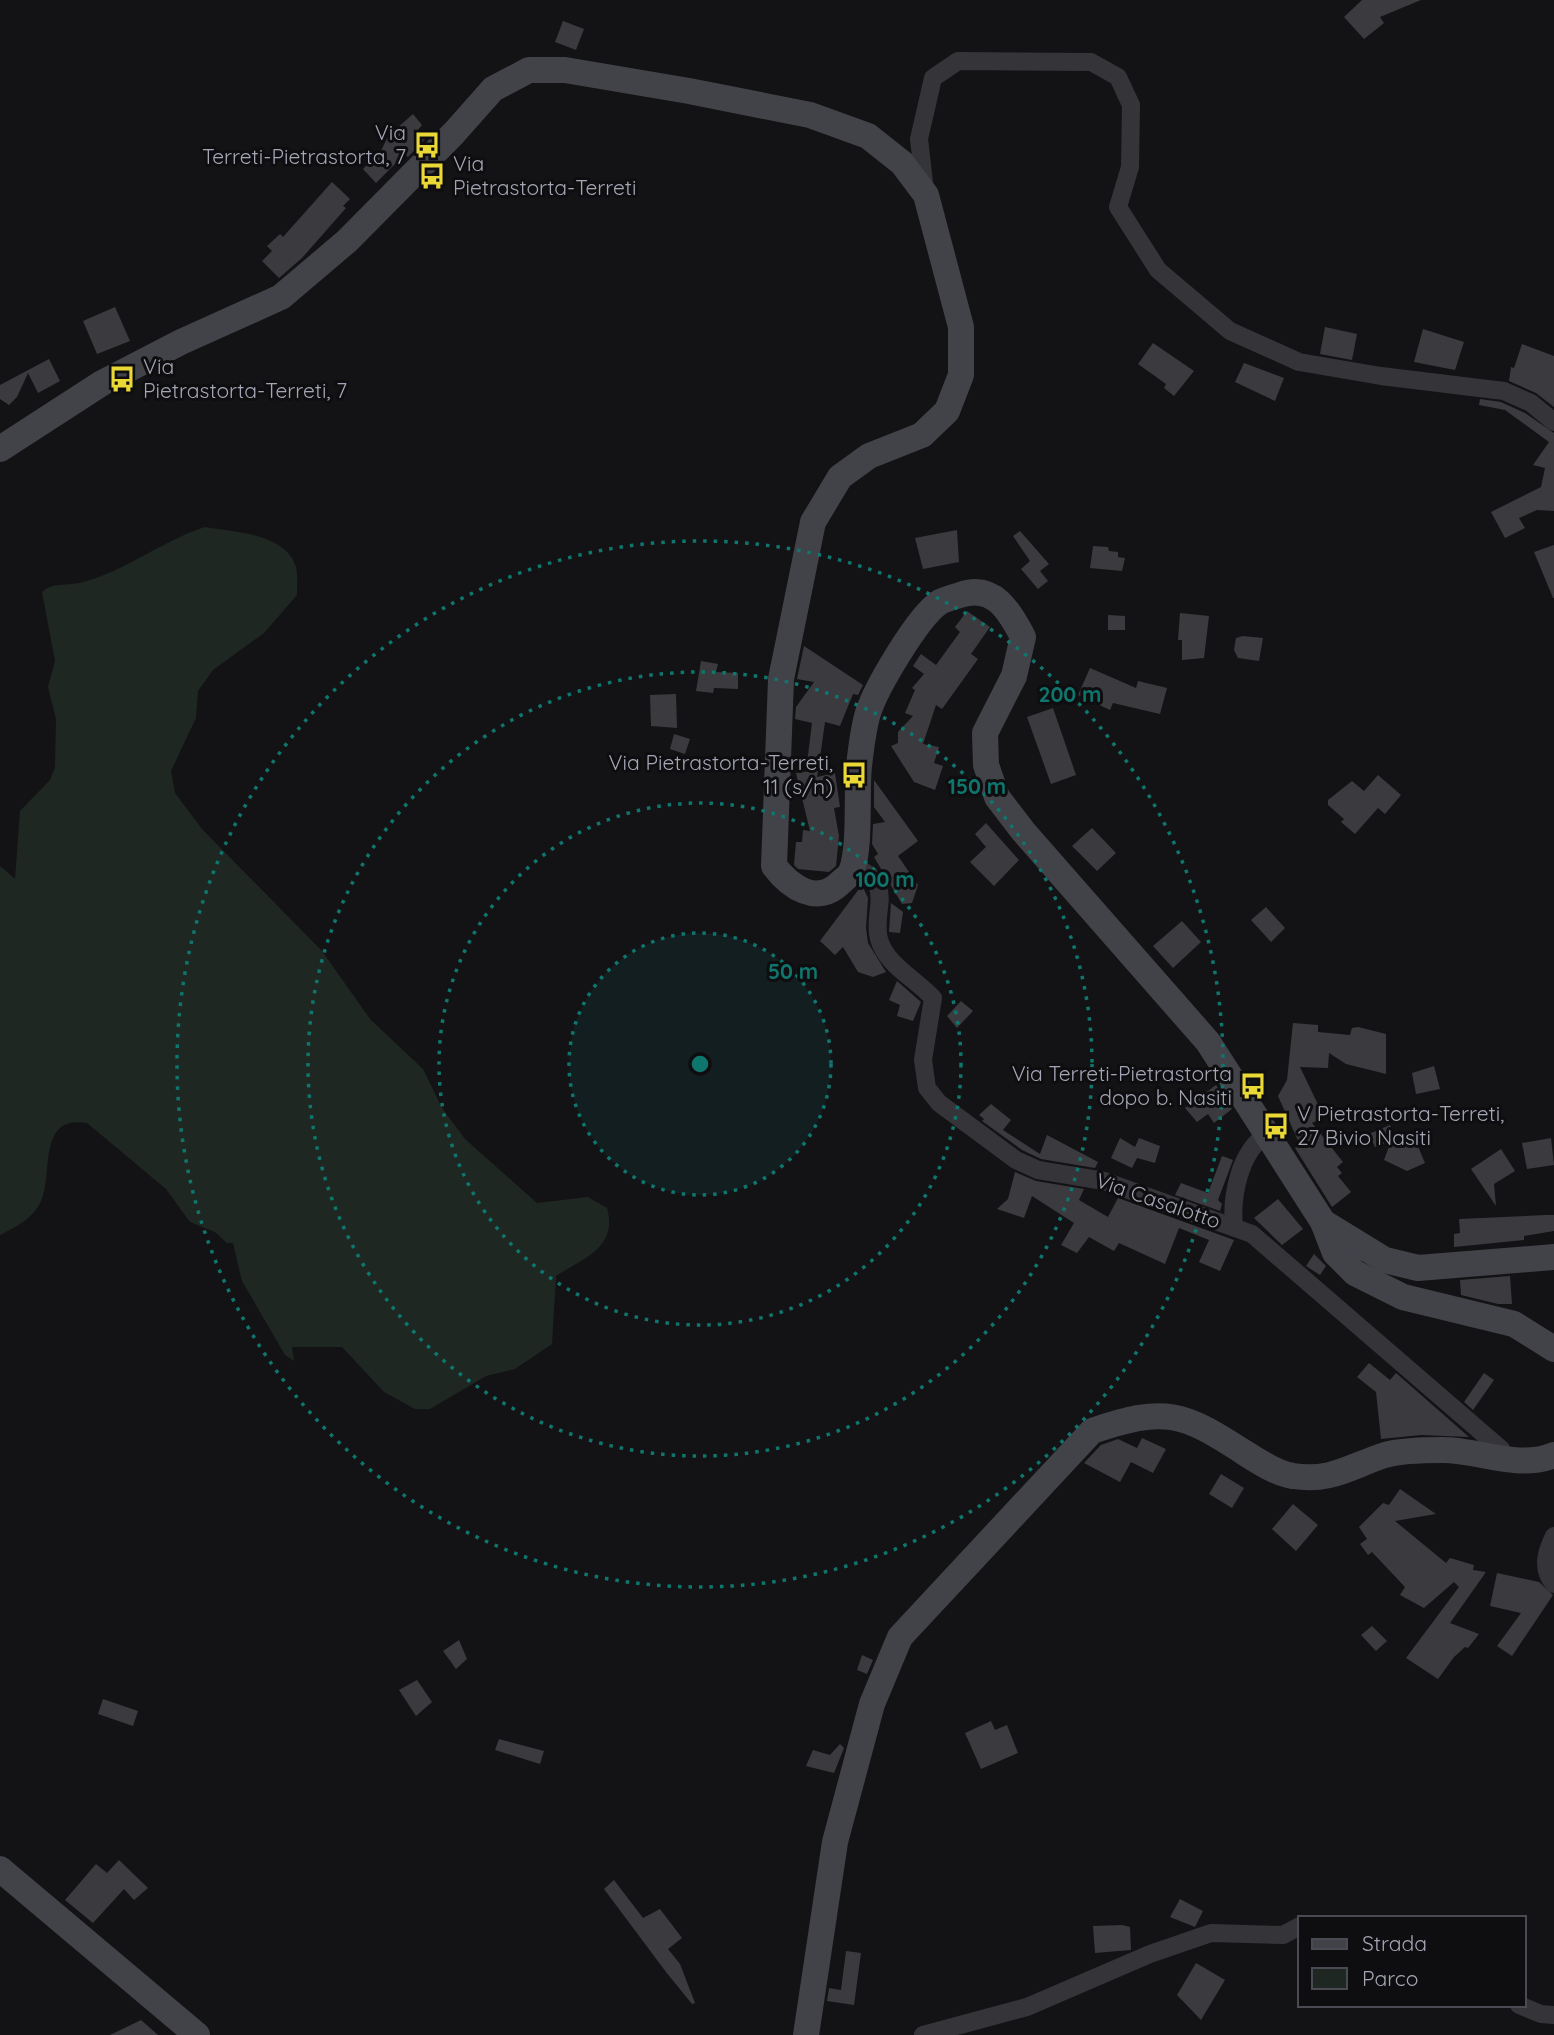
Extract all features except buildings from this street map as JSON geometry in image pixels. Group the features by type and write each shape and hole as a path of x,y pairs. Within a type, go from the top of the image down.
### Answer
{"main road":[{"path":"0,449 102,383 181,342 281,297 347,241 454,134 493,89 529,70 565,70 810,115 868,136 902,163 926,195 961,327 961,375 947,411 922,435 869,456 840,477 813,522 781,679 774,866 786,882 808,894 832,891 851,873 858,824 859,766 868,713 886,675 919,625 940,603 967,593 991,594 1008,609 1023,637 1014,676 985,733 986,765 997,797 1031,840 1208,1042 1323,1222 1335,1253 1355,1273 1404,1297 1514,1324 1554,1349"},
{"path":"1323,1222 1385,1259 1418,1268 1554,1257"},
{"path":"806,2035 835,1842 872,1704 900,1637 1092,1431 1132,1417 1164,1414 1194,1422 1255,1459 1291,1476 1330,1478 1388,1454 1399,1453 1445,1450 1503,1459 1546,1458 1554,1455"},
{"path":"0,1869 197,2035"}],"street":[{"path":"926,195 919,139 933,78 958,61 1091,62 1118,77 1131,105 1130,167 1118,207 1158,270 1230,331 1299,362 1381,376 1504,391 1531,403 1554,422"},
{"name":"Via Casalotto","path":"852,866 865,871 882,896 878,938 893,964 919,982 933,998 923,1060 928,1088 939,1103 1016,1160 1038,1170 1104,1181 1252,1234 1500,1449 1503,1459"},
{"path":"1234,1227 1231,1202 1239,1177 1258,1140 1267,1134"},
{"path":"1554,1535 1545,1562 1547,1573 1554,1584"},
{"path":"923,2035 1027,2007 1150,1954 1211,1933 1283,1935 1298,1927"},
{"path":"1524,2007 1541,2014 1554,2015"}],"green space":[{"path":"205,527 257,536 282,547 296,567 297,595 264,633 213,670 198,691 196,718 171,771 175,793 202,829 322,951 370,1019 423,1069 442,1108 465,1139 537,1203 588,1197 607,1208 608,1233 603,1242 587,1257 556,1276 552,1344 515,1369 486,1376 430,1409 415,1409 384,1392 342,1347 292,1347 294,1361 285,1355 242,1281 233,1243 227,1243 215,1232 190,1222 166,1189 87,1123 71,1123 60,1128 53,1137 45,1190 38,1207 24,1221 0,1235 0,866 15,879 20,811 50,780 55,767 56,719 48,687 55,661 42,592 51,587 95,579"}],"place":[{"name":"Via Terreti-Pietrastorta, 7","path":"427,145"},
{"name":"Via Pietrastorta-Terreti","path":"432,176"},
{"name":"Via Pietrastorta-Terreti, 7","path":"122,379"},
{"name":"Via Pietrastorta-Terreti, 11 (s/n)","path":"854,775"},
{"name":"Via Terreti-Pietrastorta dopo b. Nasiti","path":"1253,1086"},
{"name":"V Pietrastorta-Terreti, 27 Bivio Nasiti","path":"1276,1126"}]}
